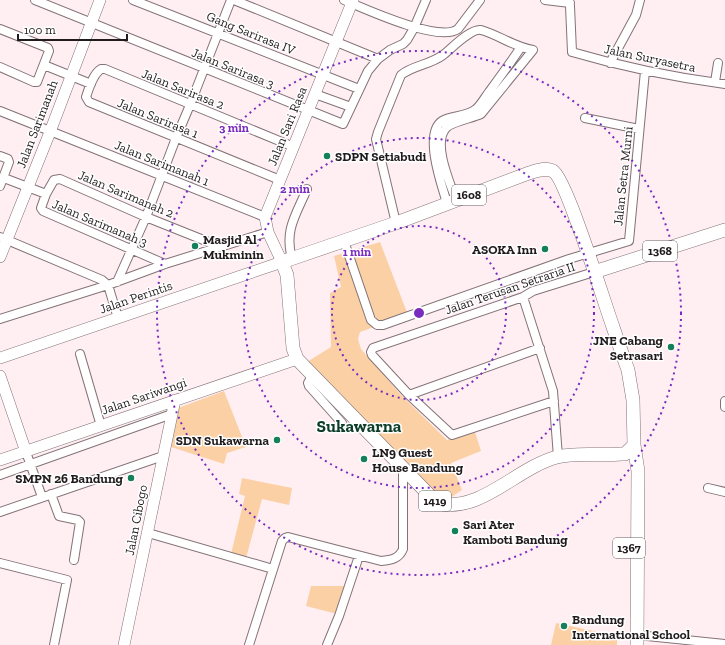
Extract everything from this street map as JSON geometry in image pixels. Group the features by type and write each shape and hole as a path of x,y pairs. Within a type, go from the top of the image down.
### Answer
{"main road":[{"name":"1608","path":"287,261 396,223 538,170 548,169 553,171 563,188 594,272"},
{"name":"1368","path":"594,272 725,230"},
{"name":"1419","path":"287,261 293,348 298,359 437,503 446,505 474,501 530,468 558,457 621,454"},
{"name":"1367","path":"594,272 628,370 633,400 634,445 638,471 634,642"},
{"path":"621,454 625,454 634,445"},
{"name":"1367","path":"621,454 625,458 629,471 634,642"}],"street":[{"name":"Jalan Sarirasa 3","path":"35,0 343,124 352,104"},
{"name":"Jalan Sarimanah","path":"0,257 4,238 28,187 100,0"},
{"name":"Gang Sarirasa IV","path":"134,0 359,89"},
{"path":"117,282 146,216 232,0 378,59"},
{"path":"315,94 352,104 368,71 378,59 390,50 402,44 414,28 426,0"},
{"path":"350,1 414,28 447,33 458,30 480,0"},
{"path":"545,0 569,2"},
{"path":"610,63 636,15 640,0"},
{"name":"Jalan Sari Rasa","path":"265,217 323,75 350,1"},
{"name":"Jalan Suryasetra","path":"569,2 572,52 645,71 725,84"},
{"path":"0,29 49,48 39,80 36,82 0,67"},
{"path":"396,223 376,139 401,76 406,71 441,57 475,30 480,30 521,47 533,50 481,114 474,118 450,125 446,128 443,134 441,146 442,160 452,202"},
{"path":"452,202 434,156 433,144 437,127 439,123 445,120 476,109 521,47"},
{"path":"714,82 718,63"},
{"path":"44,65 91,84"},
{"name":"Jalan Sarirasa 2","path":"91,84 98,70 105,69 294,147"},
{"name":"Jalan Setra Murni","path":"588,253 629,241 645,71"},
{"name":"Jalan Sarirasa 1","path":"91,84 86,98 89,102 280,180"},
{"name":"Jalan Sarimanah 1","path":"0,111 265,217"},
{"path":"585,118 639,129"},
{"path":"0,156 9,161 0,186"},
{"path":"4,178 46,194"},
{"name":"Jalan Sarimanah 2","path":"46,194 54,180 60,180 221,246"},
{"path":"287,261 289,232 307,189"},
{"name":"Jalan Sarimanah 3","path":"46,194 41,208 43,211 165,264"},
{"path":"265,217 268,232 287,261"},
{"path":"0,319 117,282 165,264 268,232"},
{"path":"4,238 102,280 108,285 118,318"},
{"path":"344,241 371,320 377,325 383,325 588,253"},
{"name":"Jalan Perintis","path":"0,358 287,261"},
{"name":"Jalan Terusan Setraria II","path":"409,395 372,355 371,352 374,348 523,297 534,295 594,272"},
{"path":"523,297 553,391 558,457"},
{"path":"540,348 409,395 452,435 554,401"},
{"path":"80,354 101,426"},
{"name":"Jalan Sariwangi","path":"0,460 298,359"},
{"path":"313,374 308,383 309,386 342,423"},
{"path":"0,376 42,497"},
{"name":"Jalan Cibogo","path":"124,645 175,400"},
{"path":"725,401 725,407"},
{"path":"0,475 172,414"},
{"path":"0,512 163,456"},
{"path":"249,645 284,538 288,537 381,561 394,559 401,554 403,548 403,468"},
{"path":"708,488 725,492"},
{"path":"51,494 60,516 78,520 80,522 74,560"},
{"path":"148,534 273,569"},
{"path":"327,645 339,616 359,556"},
{"path":"0,563 67,580 54,645"},
{"path":"634,642 725,644"}],"shaded area":[{"path":"380,242 408,315 360,332 358,339 361,349 402,396 447,440 475,432 481,451 451,463 462,490 450,498 430,488 307,362 331,347 330,293 341,287 334,256"},
{"path":"224,391 246,447 227,453 224,464 171,447 178,408"},
{"path":"242,478 292,488 289,505 262,499 246,558 231,554 245,496 239,494"},
{"path":"311,586 346,586 337,614 306,606"},
{"name":"Bandung International School","path":"556,623 617,636 617,645 551,645"}],"place":[{"name":"SDPN Setiabudi","path":"327,156"},
{"name":"Masjid Al Mukminin","path":"195,246"},
{"name":"ASOKA Inn","path":"545,249"},
{"name":"JNE Cabang Setrasari","path":"671,347"},
{"name":"SDN Sukawarna","path":"277,440"},
{"name":"LN9 Guest House Bandung","path":"364,459"},
{"name":"SMPN 26 Bandung","path":"131,478"},
{"name":"Sari Ater Kamboti Bandung","path":"455,531"},
{"name":"Bandung International School","path":"564,626"}],"district":[{"name":"Sukawarna","path":"359,426"}]}
